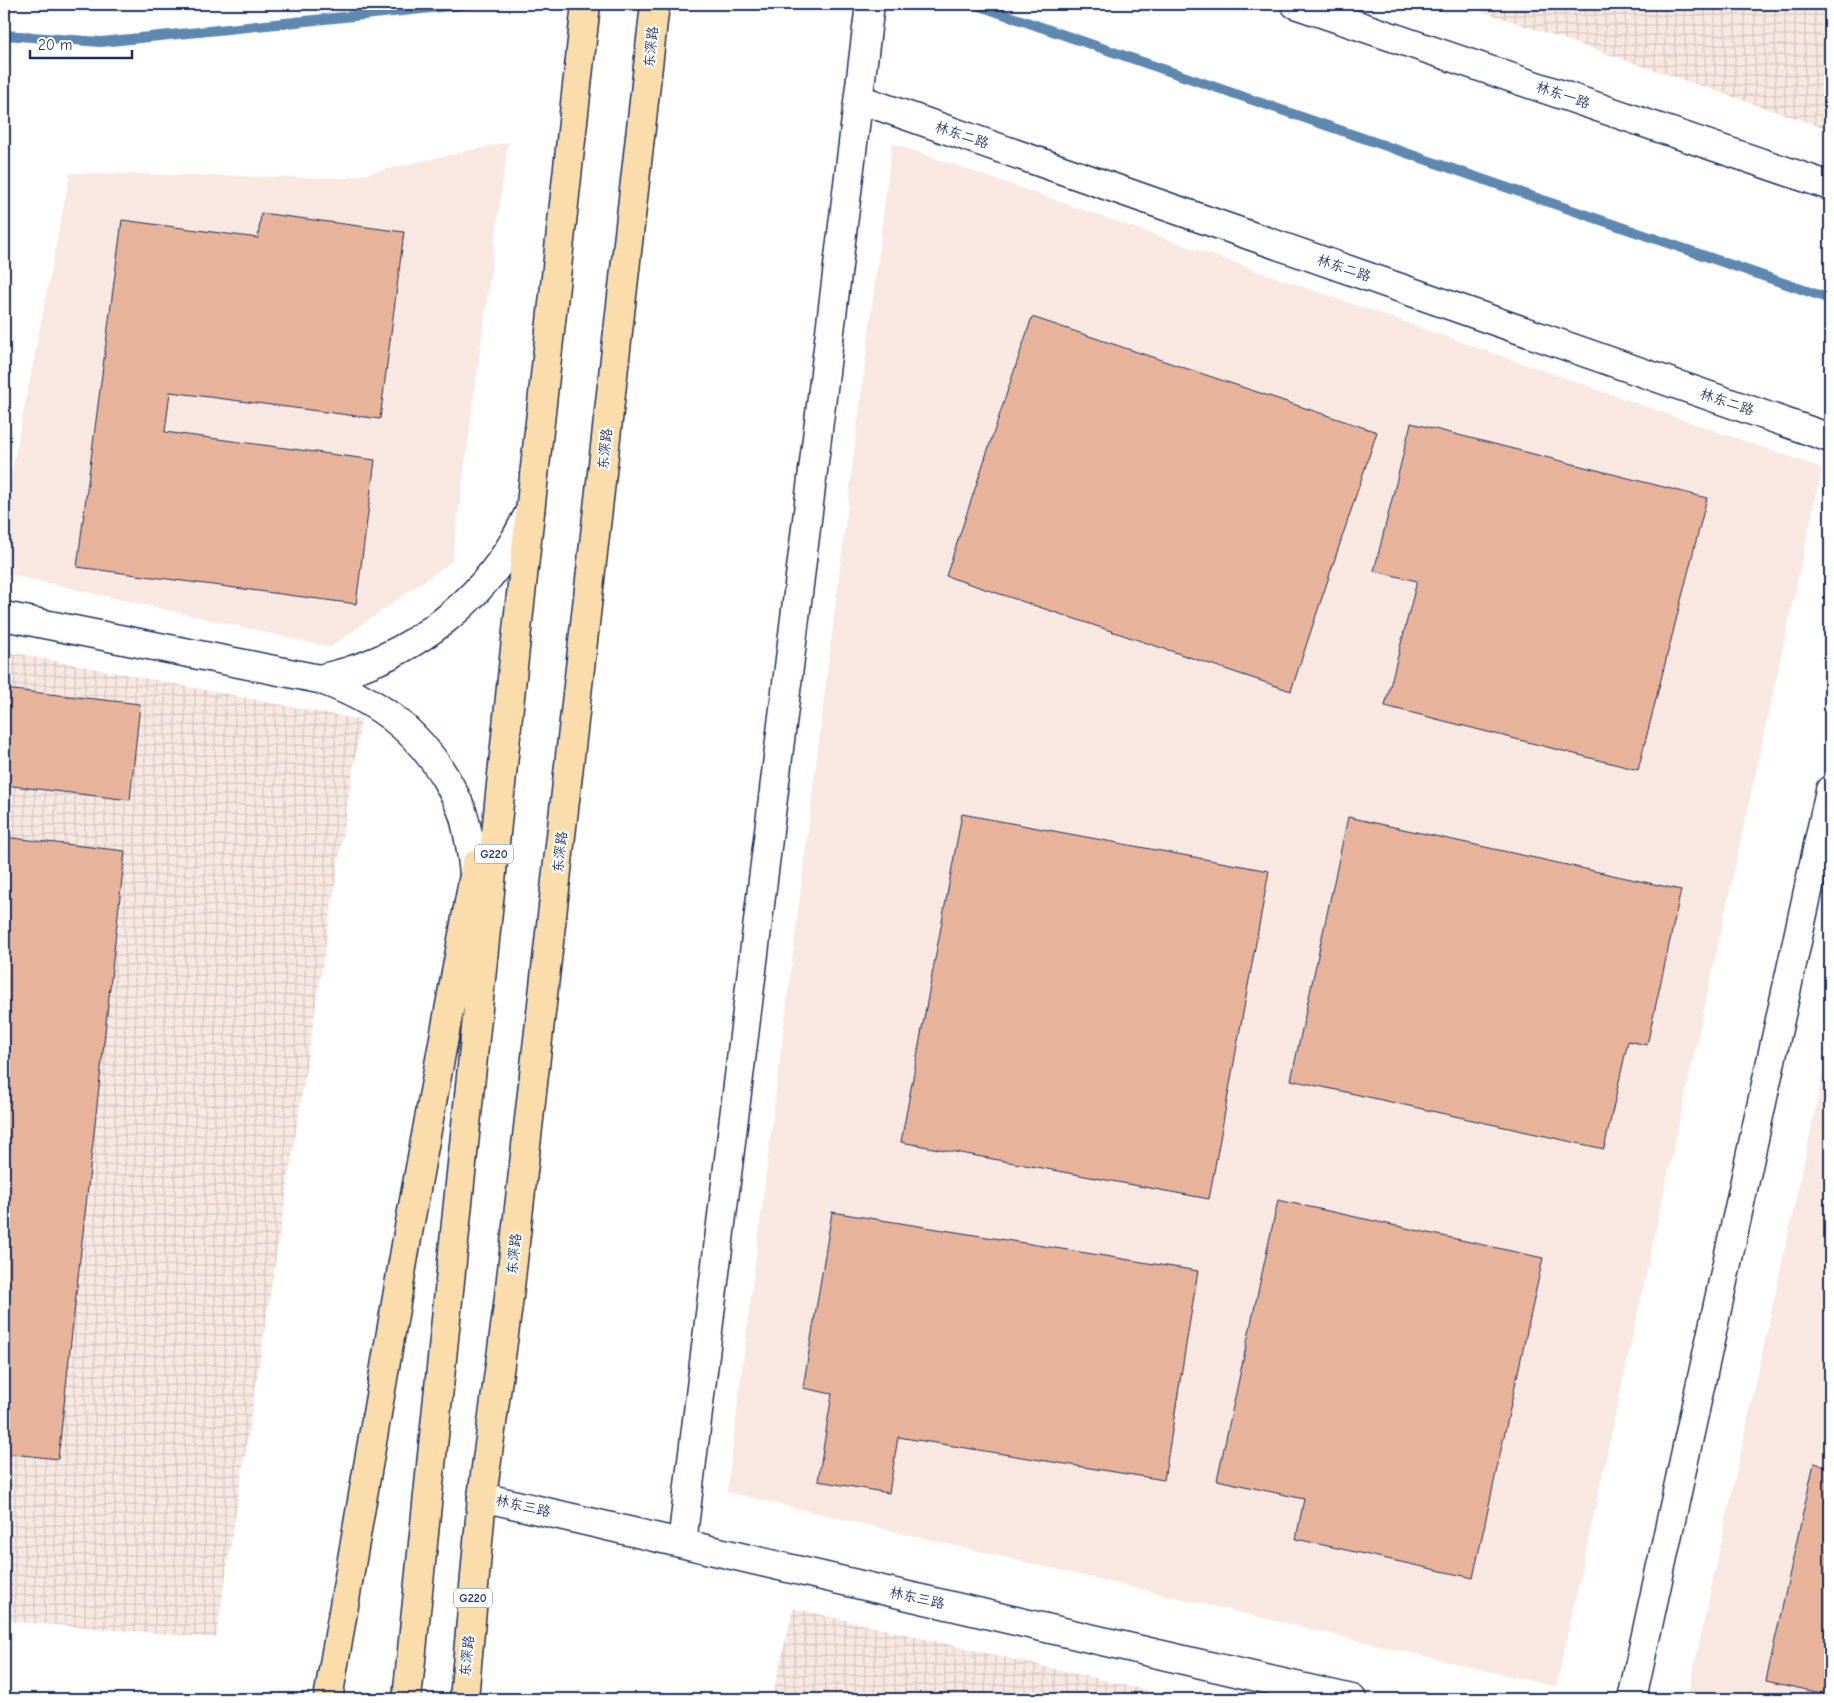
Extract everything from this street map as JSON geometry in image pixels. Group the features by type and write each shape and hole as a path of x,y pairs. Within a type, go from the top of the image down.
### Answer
{"highway":[{"name":"东深路","path":"464,1699 482,1497 508,1305 655,4"},
{"name":"G220","path":"407,1699 514,658 586,7"},
{"path":"328,1699 407,1242 514,658"}],"street":[{"path":"682,1544 870,4"},
{"name":"林东一路","path":"1295,4 1830,186"},
{"name":"林东二路","path":"859,99 1830,438"},
{"path":"319,679 353,670 385,657 416,641 445,620 471,597 494,571 514,542 530,511"},
{"path":"4,616 319,679 346,689 372,703 397,720 418,740 436,763 452,789 463,816 471,844 474,874"},
{"path":"1632,1699 1830,790"},
{"name":"林东三路","path":"482,1497 1352,1699"}],"shaded area":[{"path":"1461,4 1830,4 1830,130"},
{"path":"508,142 452,561 330,647 4,573 4,512 70,173 347,178"},
{"path":"892,143 1822,468 1556,1687 727,1492"},
{"path":"4,651 361,720 216,1638 4,1621"},
{"path":"1830,1042 1830,1699 1687,1699"},
{"path":"793,1608 1184,1699 772,1699"}],"building":[{"path":"261,213 404,232 380,419 170,392 165,432 375,460 356,604 77,567 122,220 258,238"},
{"path":"1032,317 1377,432 1291,691 946,576"},
{"path":"1411,423 1707,498 1638,770 1385,706 1417,581 1374,571"},
{"path":"4,689 140,704 130,800 4,785"},
{"path":"962,814 1269,871 1209,1199 901,1142"},
{"path":"1348,817 1681,890 1647,1045 1628,1041 1604,1149 1291,1080"},
{"path":"4,837 125,851 58,1459 4,1453"},
{"path":"1278,1200 1543,1258 1473,1578 1296,1539 1304,1499 1217,1480"},
{"path":"832,1212 1198,1271 1164,1480 898,1437 889,1493 818,1481 832,1394 803,1388"},
{"path":"1814,1463 1830,1467 1830,1695 1766,1681"}],"waterway":[{"path":"4,35 101,42 470,4"},
{"path":"974,4 1830,299"}]}
